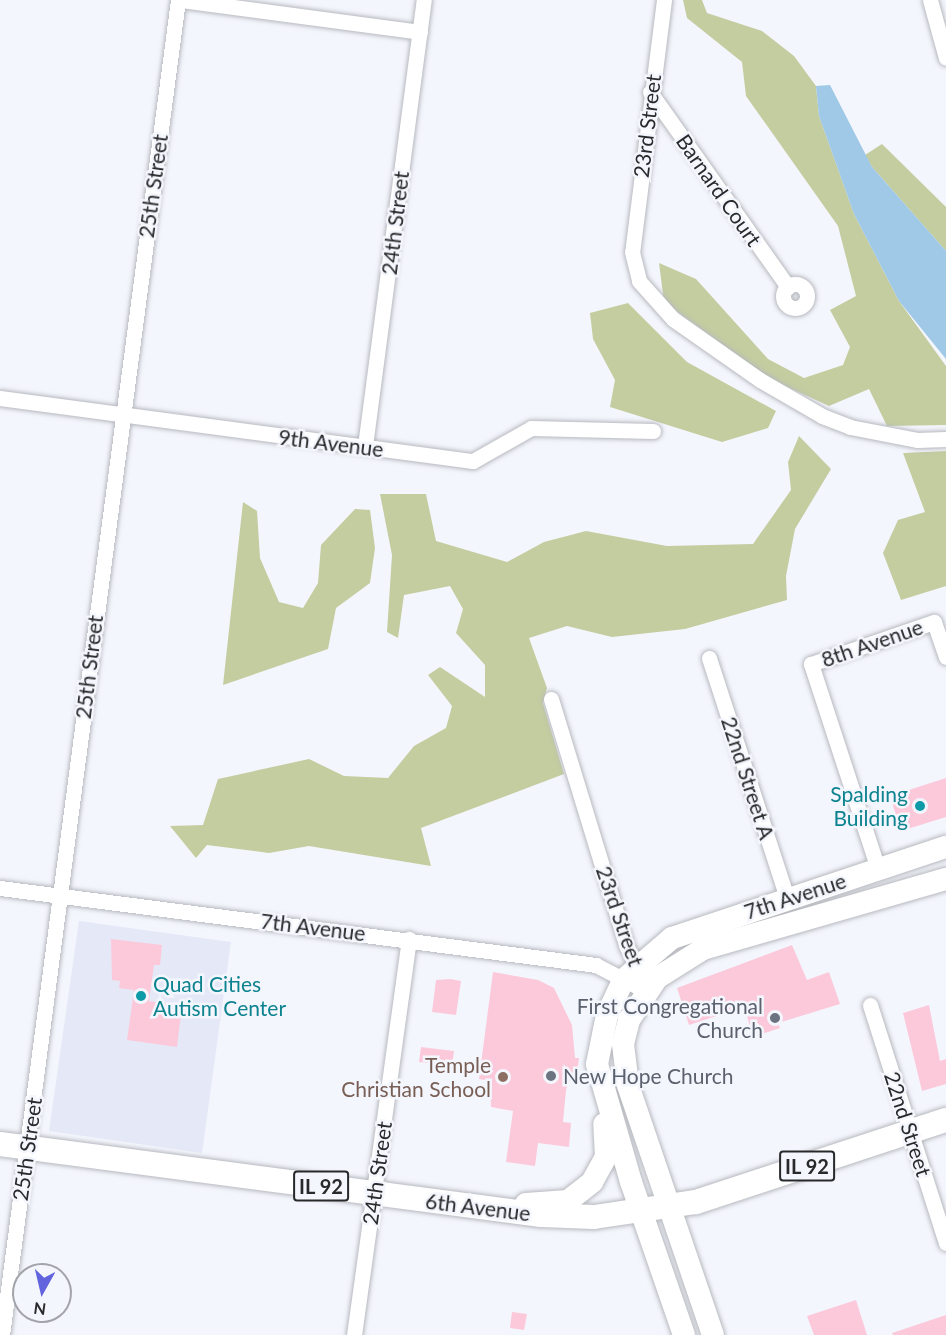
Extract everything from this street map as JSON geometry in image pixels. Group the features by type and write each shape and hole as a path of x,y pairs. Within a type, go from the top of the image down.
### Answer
{"main road":[{"name":"7th Avenue","path":"630,972 672,938 946,847"},
{"name":"7th Avenue","path":"646,991 678,961 703,950 946,879"},
{"name":"23rd Street","path":"630,972 607,1015 597,1064 642,1212 684,1335"},
{"name":"23rd Street","path":"646,991 629,1020 624,1060 635,1111 713,1335"},
{"path":"462,1204 552,1204 568,1201 592,1182 606,1157 597,1064"},
{"name":"6th Avenue","path":"0,1144 567,1217 642,1212 668,1207 946,1120"}],"street":[{"path":"180,0 420,32"},
{"name":"25th Street","path":"2,1335 122,414 180,0"},
{"name":"24th Street","path":"365,446 424,0"},
{"name":"23rd Street","path":"664,0 650,92 632,252 639,281 673,319 787,398 850,427 917,440 946,439"},
{"path":"930,0 946,58"},
{"name":"Barnard Court","path":"650,92 788,287"},
{"name":"9th Avenue","path":"0,398 473,461 531,428 653,431"},
{"name":"8th Avenue","path":"878,869 811,664 934,622 946,657"},
{"name":"22nd Street A","path":"709,658 787,898"},
{"name":"23rd Street","path":"551,699 624,939 630,972 646,991"},
{"name":"7th Avenue","path":"0,888 409,939 596,965 630,972"},
{"name":"24th Street","path":"354,1335 409,939"},
{"name":"22nd Street","path":"870,1005 946,1243"}],"shaded area":[{"path":"79,921 231,942 202,1153 49,1131"}],"green space":[{"path":"683,0 702,0 707,13 762,31 794,56 816,86 819,116 854,214 899,301 946,366 946,425 887,426 869,389 829,406 770,379 664,302 659,263 696,279 768,359 804,378 843,365 850,347 830,310 856,296 838,226 746,96 742,62 687,18"},
{"path":"882,144 946,207 946,251 872,167 865,155"},
{"path":"628,303 687,362 776,411 768,428 722,442 610,407 615,380 593,339 590,313"},
{"path":"799,436 831,469 795,529 786,576 787,600 685,629 612,637 567,626 529,638 547,688 543,703 564,774 421,828 431,866 309,846 269,853 207,845 196,858 170,826 203,825 218,779 309,759 344,776 388,778 414,746 446,728 452,706 428,675 440,667 485,697 485,665 456,633 463,609 450,586 404,595 398,638 387,632 392,555 380,494 426,494 436,541 507,562 544,542 586,531 667,546 753,544 791,490 788,462"},
{"path":"946,451 946,586 901,600 883,553 898,520 925,512 903,453"},
{"path":"243,502 257,511 260,558 279,602 303,608 318,583 321,545 355,509 370,510 375,548 370,583 336,608 328,649 223,685"}],"water":[{"path":"830,85 872,167 946,251 946,359 899,301 854,214 819,116 816,86"}],"building":[{"name":"Spalding Building","path":"946,778 946,817 901,831 890,796"},
{"name":"Quad Cities Autism Center","path":"111,939 162,945 160,965 154,965 149,1001 182,1006 177,1047 127,1040 134,990 119,988 120,981 112,980"},
{"path":"792,945 807,980 829,972 840,1004 778,1023 780,1028 762,1034 758,1023 750,1026 744,1007 689,1025 677,988"},
{"path":"493,972 538,980 554,988 572,1025 575,1058 579,1058 576,1082 569,1081 566,1090 563,1122 571,1123 569,1147 538,1143 535,1166 506,1162 513,1111 491,1107 490,1081 479,1079"},
{"path":"436,980 461,981 456,1015 432,1012"},
{"path":"929,1005 940,1061 946,1059 946,1084 922,1091 903,1013"},
{"path":"421,1047 454,1051 452,1066 419,1062"},
{"path":"856,1300 867,1335 814,1335 807,1316"},
{"path":"512,1312 527,1314 524,1330 510,1328"},
{"path":"946,1315 946,1335 893,1335 892,1333"}],"place":[{"name":"Spalding Building","path":"920,806"},
{"name":"Quad Cities Autism Center","path":"141,996"},
{"name":"First Congregational Church","path":"775,1018"},
{"name":"New Hope Church","path":"551,1076"},
{"name":"Temple Christian School","path":"503,1077"}]}
